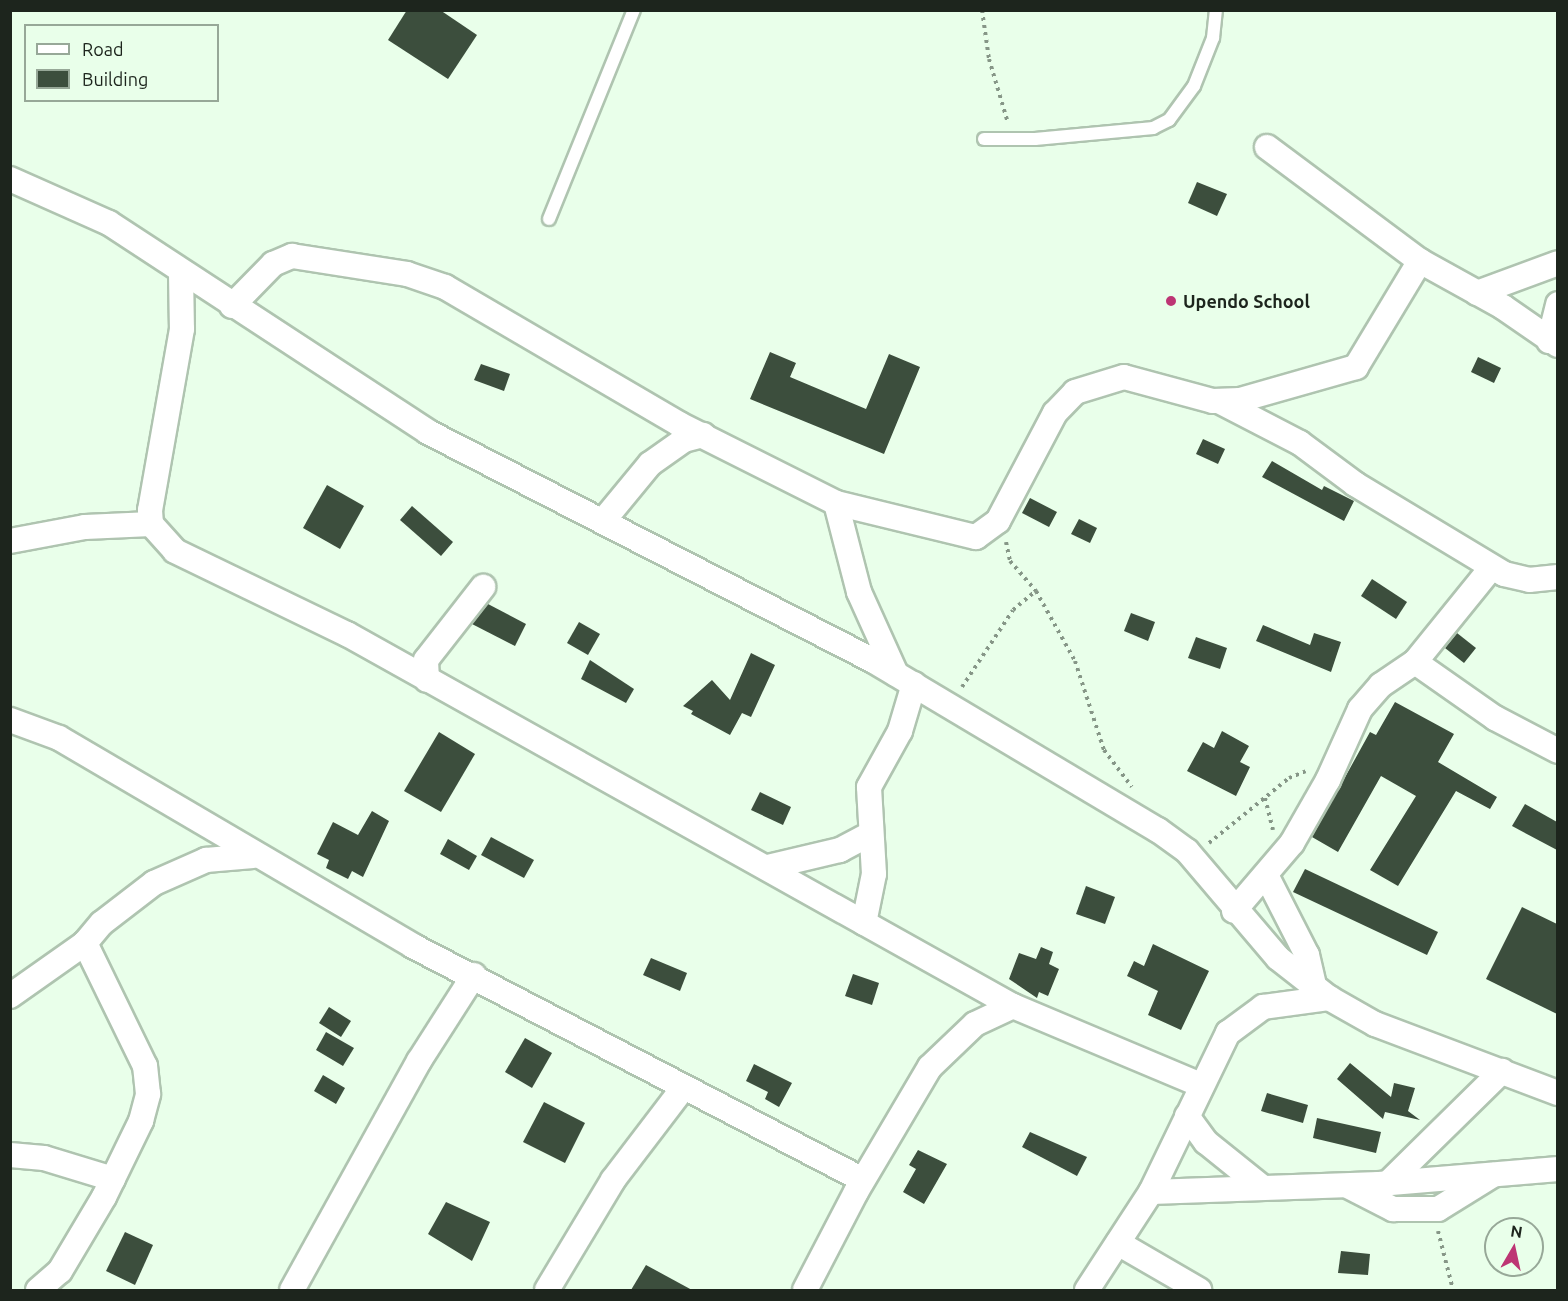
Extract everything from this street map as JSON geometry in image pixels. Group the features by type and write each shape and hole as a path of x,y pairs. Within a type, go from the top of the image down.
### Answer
{"street":[{"path":"1267,147 1420,261 1477,293 1553,343 1557,304"},
{"path":"10,179 109,223 181,274 428,432 545,496 603,520 905,679 1150,826 1194,858 1234,911 1278,958 1321,990 1375,1024 1557,1093"},
{"path":"232,306 273,264 292,256 407,274 445,287 703,435 836,503 960,536 984,535 1005,511 1054,413 1075,392 1124,377 1220,401 1300,443 1354,484 1492,567 1529,580 1557,577"},
{"path":"1220,401 1274,392 1356,367 1420,261"},
{"path":"1477,293 1557,263"},
{"path":"151,524 151,500 182,329 181,274"},
{"path":"603,520 650,464 684,440 703,435"},
{"path":"836,503 859,591 905,679 900,731 869,787 868,835 874,874 864,923"},
{"path":"10,541 85,527 151,524 189,560 347,634 566,761 768,867 1013,1006 1201,1085"},
{"path":"1234,911 1266,875 1312,808 1360,709 1381,685 1415,662 1492,567"},
{"path":"428,680 426,660 483,587"},
{"path":"1415,662 1495,718 1557,751"},
{"path":"10,720 59,738 253,856 413,946 474,975 683,1088 863,1180"},
{"path":"768,867 840,850 868,835"},
{"path":"10,996 85,943 102,923 154,883 206,860 253,856"},
{"path":"1266,875 1307,955 1321,990"},
{"path":"38,1290 60,1271 113,1179 141,1121 148,1077 85,943"},
{"path":"292,1290 419,1061 474,975"},
{"path":"1087,1290 1151,1192 1228,1033 1244,1018 1263,1007 1321,990"},
{"path":"805,1290 863,1180 930,1067 975,1024 1013,1006"},
{"path":"1388,1183 1502,1071"},
{"path":"547,1290 613,1180 683,1088"},
{"path":"1187,1116 1206,1142 1262,1187"},
{"path":"10,1155 44,1158 113,1179"},
{"path":"1151,1192 1348,1186 1557,1169"},
{"path":"1348,1186 1392,1209 1438,1209 1493,1175"},
{"path":"1118,1243 1199,1290"}],"lane":[{"path":"549,219 634,10"},
{"path":"984,139 1013,140 1153,128 1169,120 1194,86 1213,38 1216,10"}],"path":[{"path":"982,10 989,59 1013,140"},
{"path":"984,17 987,10"},
{"path":"1005,511 1010,561 1036,591 1075,661 1104,750 1139,796 1150,826"},
{"path":"950,706 1014,610 1036,591"},
{"path":"1194,858 1289,778 1336,755"},
{"path":"1438,1209 1438,1235 1453,1290"}],"building":[{"path":"407,10 440,10 477,35 448,79 388,40"},
{"path":"1197,182 1227,194 1217,216 1188,203"},
{"path":"770,352 796,363 790,377 866,409 889,354 920,367 884,454 750,399"},
{"path":"1478,357 1501,368 1494,383 1471,372"},
{"path":"481,364 510,374 504,391 474,380"},
{"path":"1203,439 1225,449 1218,464 1196,454"},
{"path":"1272,461 1322,490 1324,486 1354,501 1344,521 1262,477"},
{"path":"327,485 364,506 340,549 303,528"},
{"path":"1030,498 1057,512 1049,527 1022,513"},
{"path":"412,506 453,542 441,556 400,520"},
{"path":"1079,519 1097,528 1090,543 1071,534"},
{"path":"1372,579 1407,602 1396,619 1361,596"},
{"path":"488,604 526,624 515,646 472,624"},
{"path":"1131,613 1155,622 1148,641 1124,631"},
{"path":"579,622 600,634 588,655 567,643"},
{"path":"1263,625 1310,645 1314,633 1341,642 1331,672 1256,641"},
{"path":"1457,633 1476,648 1464,663 1445,648"},
{"path":"1196,637 1227,648 1220,669 1188,658"},
{"path":"751,653 775,665 751,717 742,713 730,735 691,714 693,711 683,706 712,680 730,700"},
{"path":"590,660 634,689 626,703 581,679"},
{"path":"1395,702 1454,734 1438,762 1497,797 1490,809 1456,791 1398,886 1370,870 1416,796 1381,776 1338,852 1312,837 1370,732 1376,735"},
{"path":"1222,731 1249,746 1240,762 1250,767 1236,796 1187,771 1203,742 1214,748"},
{"path":"439,732 475,754 441,812 404,791"},
{"path":"760,792 791,807 783,825 751,810"},
{"path":"1525,804 1557,822 1557,850 1512,826"},
{"path":"372,811 389,821 363,877 352,871 348,879 326,868 329,860 317,854 333,822 358,835"},
{"path":"491,837 534,860 524,878 481,855"},
{"path":"448,839 477,856 469,870 440,854"},
{"path":"1305,869 1438,932 1427,955 1293,892"},
{"path":"1086,886 1115,897 1105,924 1076,914"},
{"path":"1522,907 1557,924 1557,1014 1486,979"},
{"path":"1153,944 1209,971 1181,1030 1148,1015 1158,991 1127,976 1134,961 1144,966"},
{"path":"1041,947 1053,952 1049,964 1059,969 1048,996 1039,992 1037,998 1009,979 1019,953 1036,959"},
{"path":"651,958 687,973 680,991 643,975"},
{"path":"853,974 879,983 872,1005 845,996"},
{"path":"329,1007 351,1021 341,1037 319,1023"},
{"path":"326,1032 354,1048 343,1066 316,1050"},
{"path":"525,1038 552,1053 532,1088 505,1072"},
{"path":"1350,1063 1391,1097 1394,1083 1415,1088 1408,1111 1420,1120 1385,1112 1383,1119 1337,1079"},
{"path":"754,1064 792,1083 779,1107 765,1099 768,1092 746,1081"},
{"path":"323,1075 345,1088 336,1104 314,1091"},
{"path":"1267,1093 1308,1105 1303,1123 1261,1111"},
{"path":"544,1102 585,1123 565,1163 523,1142"},
{"path":"1317,1118 1381,1132 1376,1153 1313,1138"},
{"path":"1030,1132 1087,1157 1077,1176 1022,1147"},
{"path":"918,1150 947,1164 924,1204 903,1192 916,1169 909,1165"},
{"path":"446,1202 490,1222 472,1261 428,1234"},
{"path":"125,1232 153,1245 135,1285 106,1271"},
{"path":"1341,1251 1370,1254 1368,1275 1338,1273"},
{"path":"646,1265 692,1290 631,1290"}],"place":[{"name":"Upendo School","path":"1171,301"}]}
